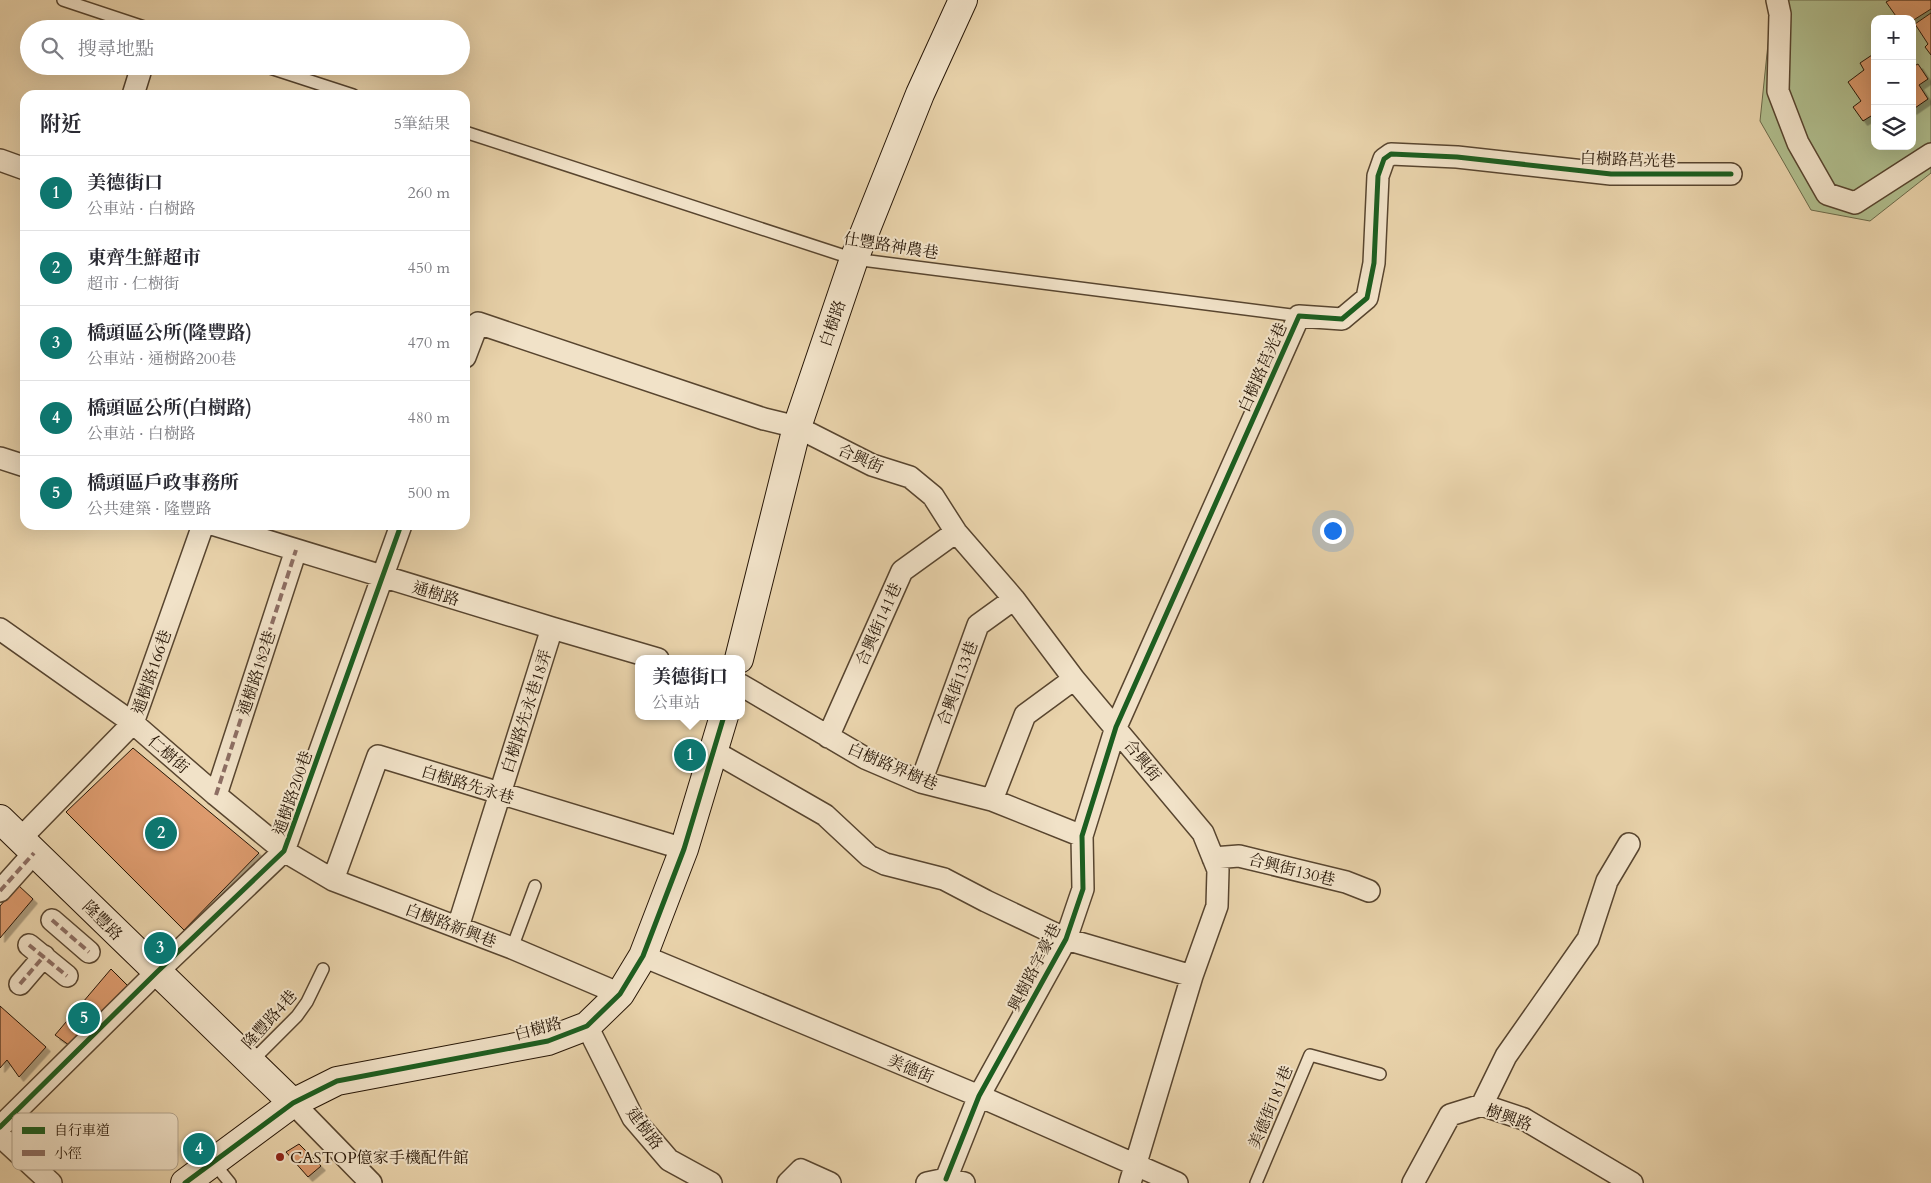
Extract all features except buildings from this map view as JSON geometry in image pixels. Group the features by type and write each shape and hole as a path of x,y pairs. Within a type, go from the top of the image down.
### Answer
{"street":[{"name":"白樹路","path":"740,655 797,427 854,259 920,94 963,0"},
{"path":"1778,0 1780,14 1778,91 1798,143 1828,194 1855,203 1931,154"},
{"path":"135,90 139,75"},
{"name":"白樹路莒光巷","path":"1116,727 1298,316 1342,319 1367,298 1374,263 1378,176 1384,159 1391,154 1456,157 1611,174 1731,174"},
{"path":"0,160 20,166"},
{"name":"合興街","path":"470,344 478,323 764,419 797,427 872,465 910,477 933,496 956,532 1014,599 1074,679 1116,727 1203,834 1218,870 1217,906 1192,976 1133,1174"},
{"name":"通樹路166巷","path":"0,891 27,846 133,723 201,530"},
{"name":"通樹路","path":"231,530 644,655"},
{"name":"通樹路200巷","path":"14,1113 157,972 284,852 399,530"},
{"name":"合興街141巷","path":"828,737 902,571 956,532"},
{"name":"通樹路182巷","path":"216,795 296,550"},
{"name":"合興街133巷","path":"921,782 978,625 1014,599"},
{"name":"白樹路先永巷18弄","path":"458,927 552,628"},
{"name":"仁樹街","path":"0,629 133,723 284,852"},
{"path":"992,800 1025,715 1074,679"},
{"name":"白樹路界樹巷","path":"745,687 865,758 921,782 992,800 1082,836"},
{"name":"白樹路","path":"185,1183 221,1173 293,1103 337,1080 548,1041 587,1026 620,994 643,956 684,849 723,720"},
{"name":"興樹路字豪巷","path":"946,1182 979,1096 1066,939 1083,889 1082,836 1116,727"},
{"path":"714,752 825,815 869,856 886,864 944,878 986,901 1066,939 1192,976"},
{"name":"白樹路先永巷","path":"333,880 378,756 684,849"},
{"name":"隆豐路","path":"0,819 293,1103"},
{"path":"1482,1105 1506,1056 1588,939 1607,881 1629,844"},
{"name":"白樹路新興巷","path":"284,852 333,880 512,948 620,994"},
{"name":"合興街130巷","path":"1213,858 1239,856 1346,882 1369,891"},
{"path":"52,920 89,952"},
{"path":"20,984 37,951 67,976"},
{"name":"美德街","path":"643,956 979,1096 1133,1174 1177,1183"},
{"name":"建樹路","path":"587,1026 633,1118 669,1160 711,1183"},
{"path":"293,1103 371,1183"},
{"name":"樹興路","path":"1413,1183 1450,1115 1482,1105 1524,1119 1632,1183"},
{"name":"通樹路200巷","path":"0,1127 12,1115"},
{"path":"0,1136 12,1147"},
{"path":"37,1170 51,1183"},
{"path":"788,1183 801,1170 830,1183"}],"lane":[{"path":"63,0 123,20"},
{"path":"291,75 337,90"},
{"name":"仕豐路神農巷","path":"470,134 854,259 1298,316"},
{"path":"512,948 536,886"},
{"name":"隆豐路4巷","path":"251,1062 308,1002 323,969"},
{"name":"美德街181巷","path":"1256,1183 1310,1055 1380,1074"}],"green space":[{"path":"1768,0 1931,0 1931,173 1870,221 1811,210 1760,121 1771,15"}],"marked path":[{"path":"216,795 296,550"},
{"path":"0,891 34,853"},
{"path":"52,920 89,952"},
{"path":"29,945 67,976"},
{"path":"20,984 44,956"}],"cycle path":[{"path":"946,1179 979,1096 1066,939 1083,889 1082,836 1116,727 1299,316 1342,319 1367,298 1374,263 1378,176 1384,159 1391,154 1457,157 1611,174 1731,174"},
{"path":"14,1113 157,972 284,851 399,530"},
{"path":"185,1183 293,1103 337,1081 548,1041 587,1026 620,994 643,956 684,849 723,720"},
{"path":"0,1127 12,1115"}],"place":[{"name":"美德街口","path":"690,755"},
{"name":"東齊生鮮超市","path":"161,833"},
{"name":"橋頭區公所(隆豐路)","path":"160,948"},
{"name":"橋頭區戶政事務所","path":"84,1018"},
{"name":"橋頭區公所(白樹路)","path":"199,1149"},
{"name":"CASTOP億家手機配件館","path":"280,1157"}]}
